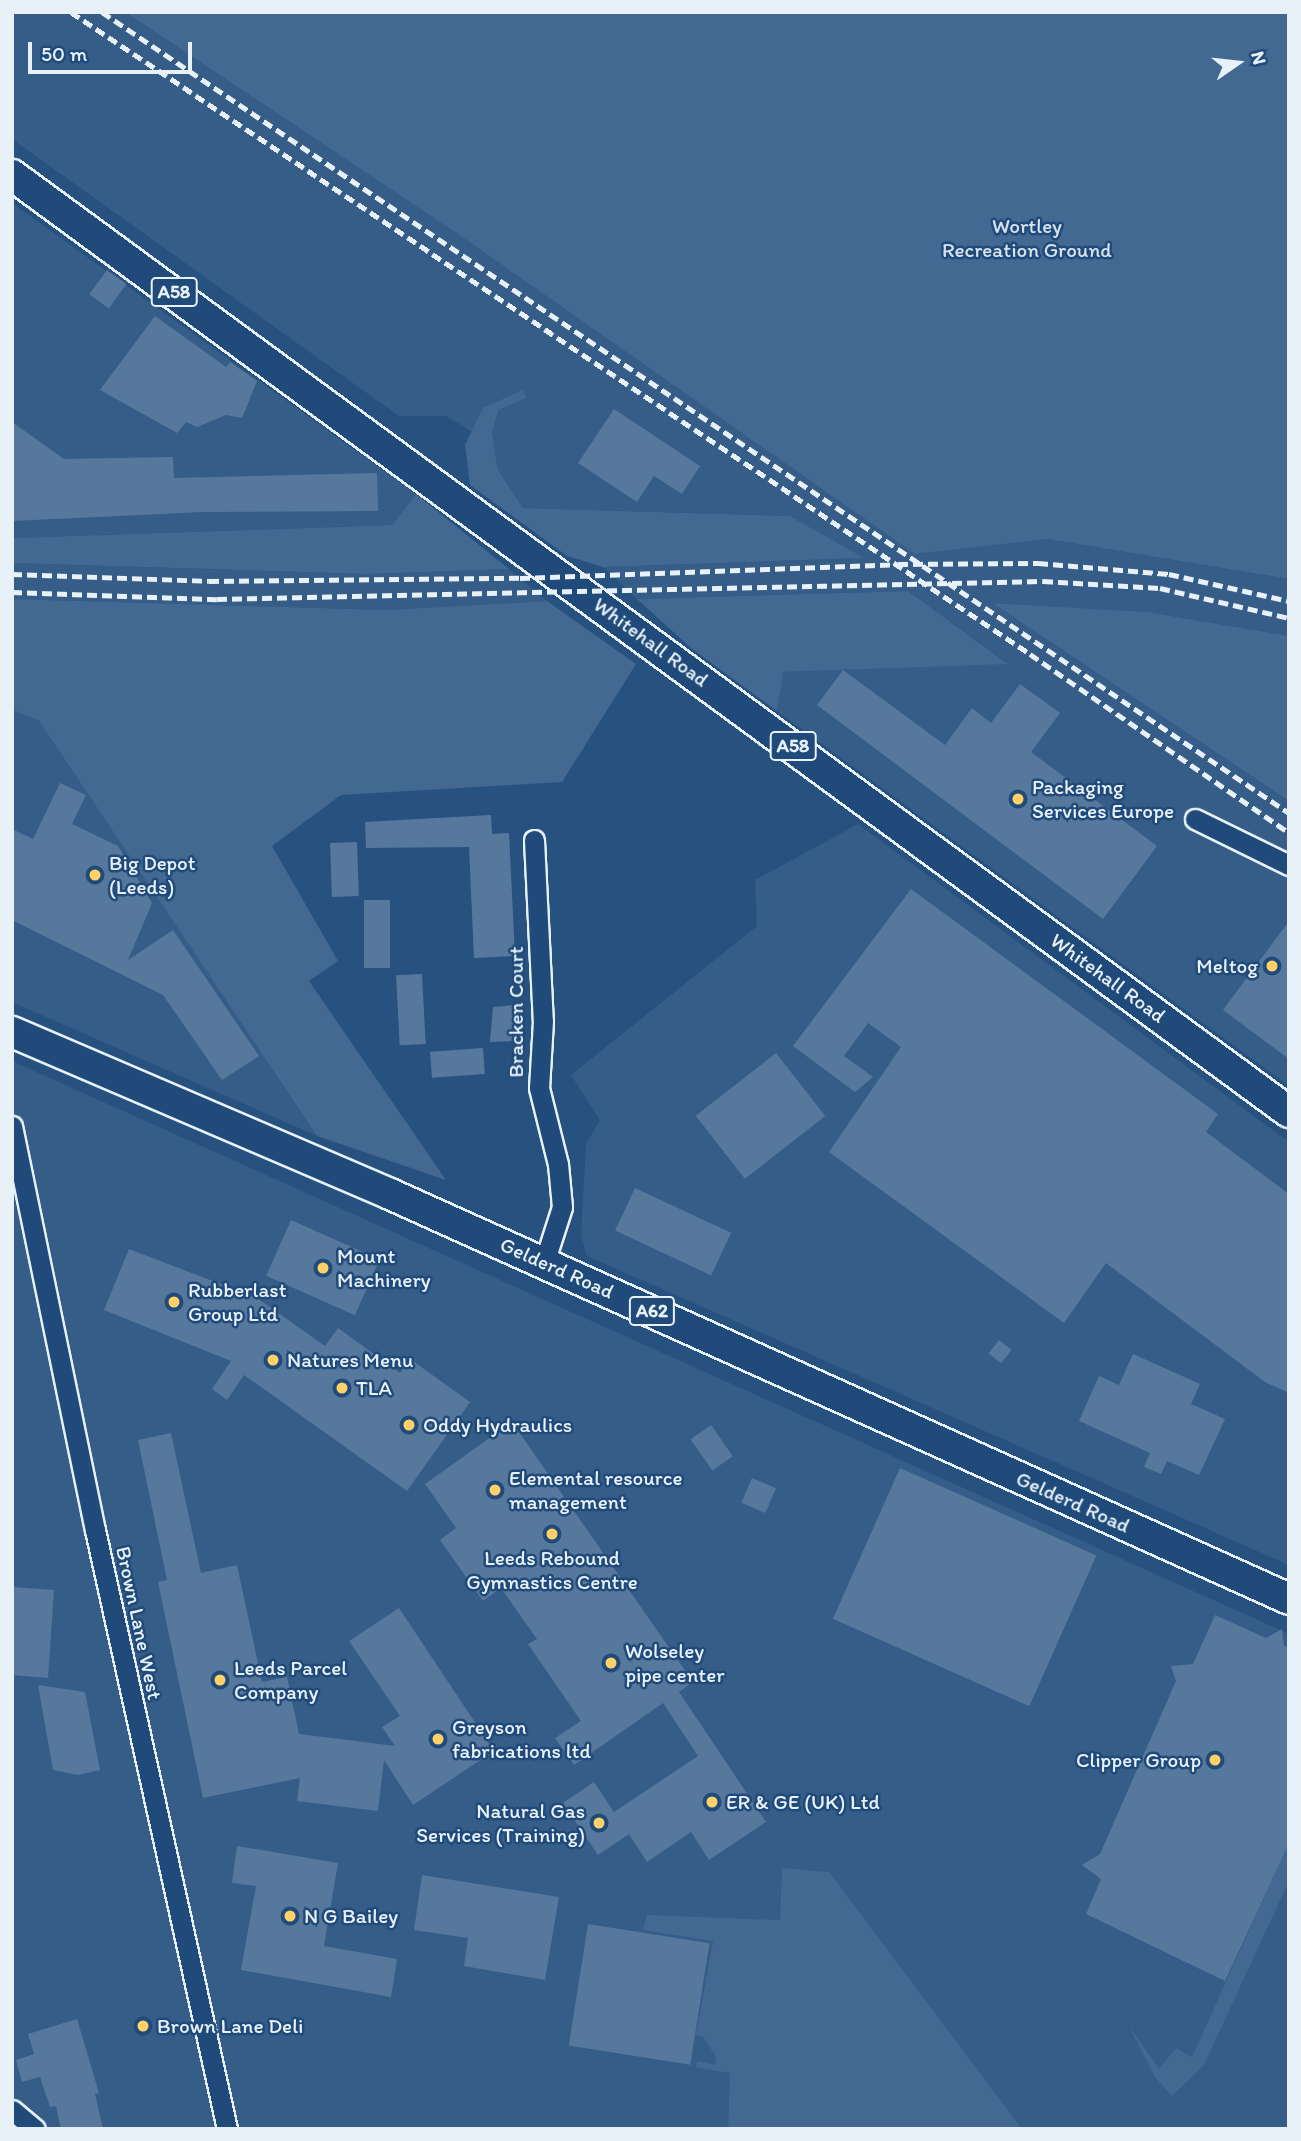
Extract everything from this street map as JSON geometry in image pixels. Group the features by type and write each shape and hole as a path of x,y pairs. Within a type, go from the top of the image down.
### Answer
{"main road":[{"name":"Whitehall Road","path":"12,175 1289,1112"},
{"name":"Gelderd Road","path":"12,1032 544,1263 1289,1599"}],"street":[{"path":"1195,819 1289,865"},
{"name":"Bracken Court","path":"534,840 543,1021 539,1088 558,1164 562,1207 544,1263"},
{"name":"Brown Lane West","path":"12,1126 17,1171 227,2129"},
{"path":"12,2110 35,2129"}],"shaded area":[{"path":"12,12 125,12 471,243 1047,539 1289,579 1289,636 1148,612 995,603 1289,801 1289,1086 777,711 782,672 1007,663 908,591 637,599 603,567 863,558 790,516 523,508 498,470 492,432 499,410 526,398 483,408 474,433 446,416 399,416 12,139"},
{"path":"12,203 416,494 392,525 12,538"},
{"path":"12,563 367,574 509,569 547,601 386,610 12,599"},
{"path":"12,710 39,721 317,1136 12,1002"},
{"path":"858,824 1289,1142 1289,1565 587,1256 581,1235 586,1144 600,1120 571,1075 757,926 755,880"},
{"path":"12,1061 1289,1634 1289,2129 12,2129"}],"green space":[{"name":"Wortley Recreation Ground","path":"125,12 1289,12 1289,579 1047,539 915,554 471,243"},
{"path":"523,390 526,398 499,410 492,432 498,470 523,508 790,516 864,558 603,567 567,556 470,485 465,445 483,408"},
{"path":"416,494 509,569 367,574 12,563 12,538 392,525"},
{"path":"908,591 1008,664 783,672 777,711 691,648 637,599"},
{"path":"12,599 386,610 547,601 636,664 562,782 341,795 272,846 338,961 309,981 446,1180 317,1136 39,721 12,710"},
{"path":"993,603 1148,612 1289,636 1289,801"},
{"path":"1289,1842 1289,1881 1204,2065 1172,2096 1155,2077 1129,2026 1159,2069 1176,2048 1192,2057"},
{"path":"782,1868 829,1872 1022,2129 728,2129 730,2073 696,2067 697,2061 715,2065 716,2057 703,2037 696,2035 713,1941 643,1930 647,1915 780,1920"}],"building":[{"path":"107,270 126,284 109,308 89,294"},
{"path":"155,316 226,367 230,362 257,381 242,418 226,415 197,427 186,422 177,433 100,390"},
{"path":"614,409 700,466 682,494 654,476 637,502 578,463"},
{"path":"12,422 64,459 173,457 174,478 377,473 378,511 203,512 12,521"},
{"name":"Packaging Services Europe","path":"843,670 945,745 972,708 991,723 1020,684 1060,713 1031,752 1157,846 1103,919 817,705"},
{"path":"60,783 86,795 72,824 118,846 152,903 128,960 173,930 259,1056 222,1080 163,995 12,920 12,829 33,839"},
{"path":"491,815 492,834 509,833 515,956 474,958 469,847 366,848 365,822"},
{"path":"357,842 359,896 332,897 330,843"},
{"path":"911,889 1218,1114 1206,1132 1289,1194 1289,1393 1265,1382 1106,1263 1064,1323 829,1152 901,1047 868,1023 844,1056 873,1077 855,1092 793,1046"},
{"path":"364,900 390,900 390,968 364,968"},
{"name":"Meltog","path":"1289,921 1289,1059 1223,1010"},
{"path":"422,974 426,1044 400,1045 396,975"},
{"path":"514,1005 515,1041 490,1042 493,1007"},
{"path":"483,1048 485,1074 432,1078 430,1052"},
{"path":"776,1053 825,1116 745,1179 696,1116"},
{"path":"635,1188 731,1233 711,1275 615,1231"},
{"name":"Mount Machinery","path":"291,1220 380,1259 355,1315 266,1276"},
{"path":"129,1249 257,1298 325,1346 338,1328 400,1373 410,1359 470,1402 407,1491 244,1375 227,1400 212,1389 231,1361 104,1310"},
{"path":"999,1340 1012,1350 1001,1363 989,1353"},
{"path":"1133,1354 1200,1384 1191,1404 1225,1419 1199,1475 1167,1461 1161,1474 1144,1467 1150,1453 1079,1421 1099,1376 1119,1385"},
{"path":"512,1422 693,1682 679,1692 766,1822 709,1860 691,1832 647,1862 629,1834 598,1855 563,1803 594,1782 614,1812 698,1756 663,1703 574,1765 555,1738 581,1721 528,1644 537,1639 501,1588 483,1601 440,1540 456,1528 425,1484"},
{"path":"711,1425 733,1456 712,1470 691,1439"},
{"path":"171,1433 201,1573 237,1565 262,1682 287,1677 299,1734 395,1746 382,1727 400,1716 349,1641 399,1608 494,1751 413,1805 384,1760 378,1811 297,1801 300,1778 203,1798 158,1582 167,1580 138,1440"},
{"path":"900,1468 1096,1555 1029,1706 833,1619"},
{"path":"752,1478 776,1488 765,1513 741,1503"},
{"path":"12,1587 54,1590 48,1678 12,1675"},
{"name":"Clipper Group","path":"1215,1615 1266,1638 1282,1629 1284,1646 1289,1648 1289,1843 1225,1981 1086,1914 1101,1879 1082,1865 1100,1854 1176,1681 1171,1666 1193,1664"},
{"path":"38,1685 85,1692 100,1770 78,1775 53,1770"},
{"name":"N G Bailey","path":"237,1846 338,1863 324,1946 397,1959 391,1997 241,1970 256,1886 232,1883"},
{"path":"422,1875 559,1897 545,1980 464,1966 468,1938 414,1930"},
{"path":"588,1924 709,1943 690,2065 569,2045"},
{"path":"77,2019 99,2093 95,2094 103,2129 61,2129 56,2106 50,2107 40,2077 22,2082 16,2060 34,2054 28,2034"}],"railway":[{"path":"71,12 1030,654 1289,833"},
{"path":"102,12 1289,813"},
{"path":"12,574 209,581 520,578 898,564 1038,563 1169,574 1289,601"},
{"path":"12,592 217,599 1043,581 1160,588 1289,618"}],"place":[{"name":"Packaging Services Europe","path":"1018,799"},
{"name":"Big Depot (Leeds)","path":"95,875"},
{"name":"Meltog","path":"1272,966"},
{"name":"Mount Machinery","path":"323,1268"},
{"name":"Rubberlast Group Ltd","path":"174,1302"},
{"name":"Natures Menu","path":"273,1360"},
{"name":"TLA","path":"342,1388"},
{"name":"Oddy Hydraulics","path":"409,1425"},
{"name":"Elemental resource management","path":"495,1490"},
{"name":"Leeds Rebound Gymnastics Centre","path":"552,1534"},
{"name":"Wolseley pipe center","path":"611,1663"},
{"name":"Leeds Parcel Company","path":"220,1680"},
{"name":"Greyson fabrications ltd","path":"438,1739"},
{"name":"Clipper Group","path":"1215,1760"},
{"name":"ER & GE (UK) Ltd","path":"712,1802"},
{"name":"Natural Gas Services (Training)","path":"599,1823"},
{"name":"N G Bailey","path":"290,1916"},
{"name":"Brown Lane Deli","path":"143,2026"}]}
